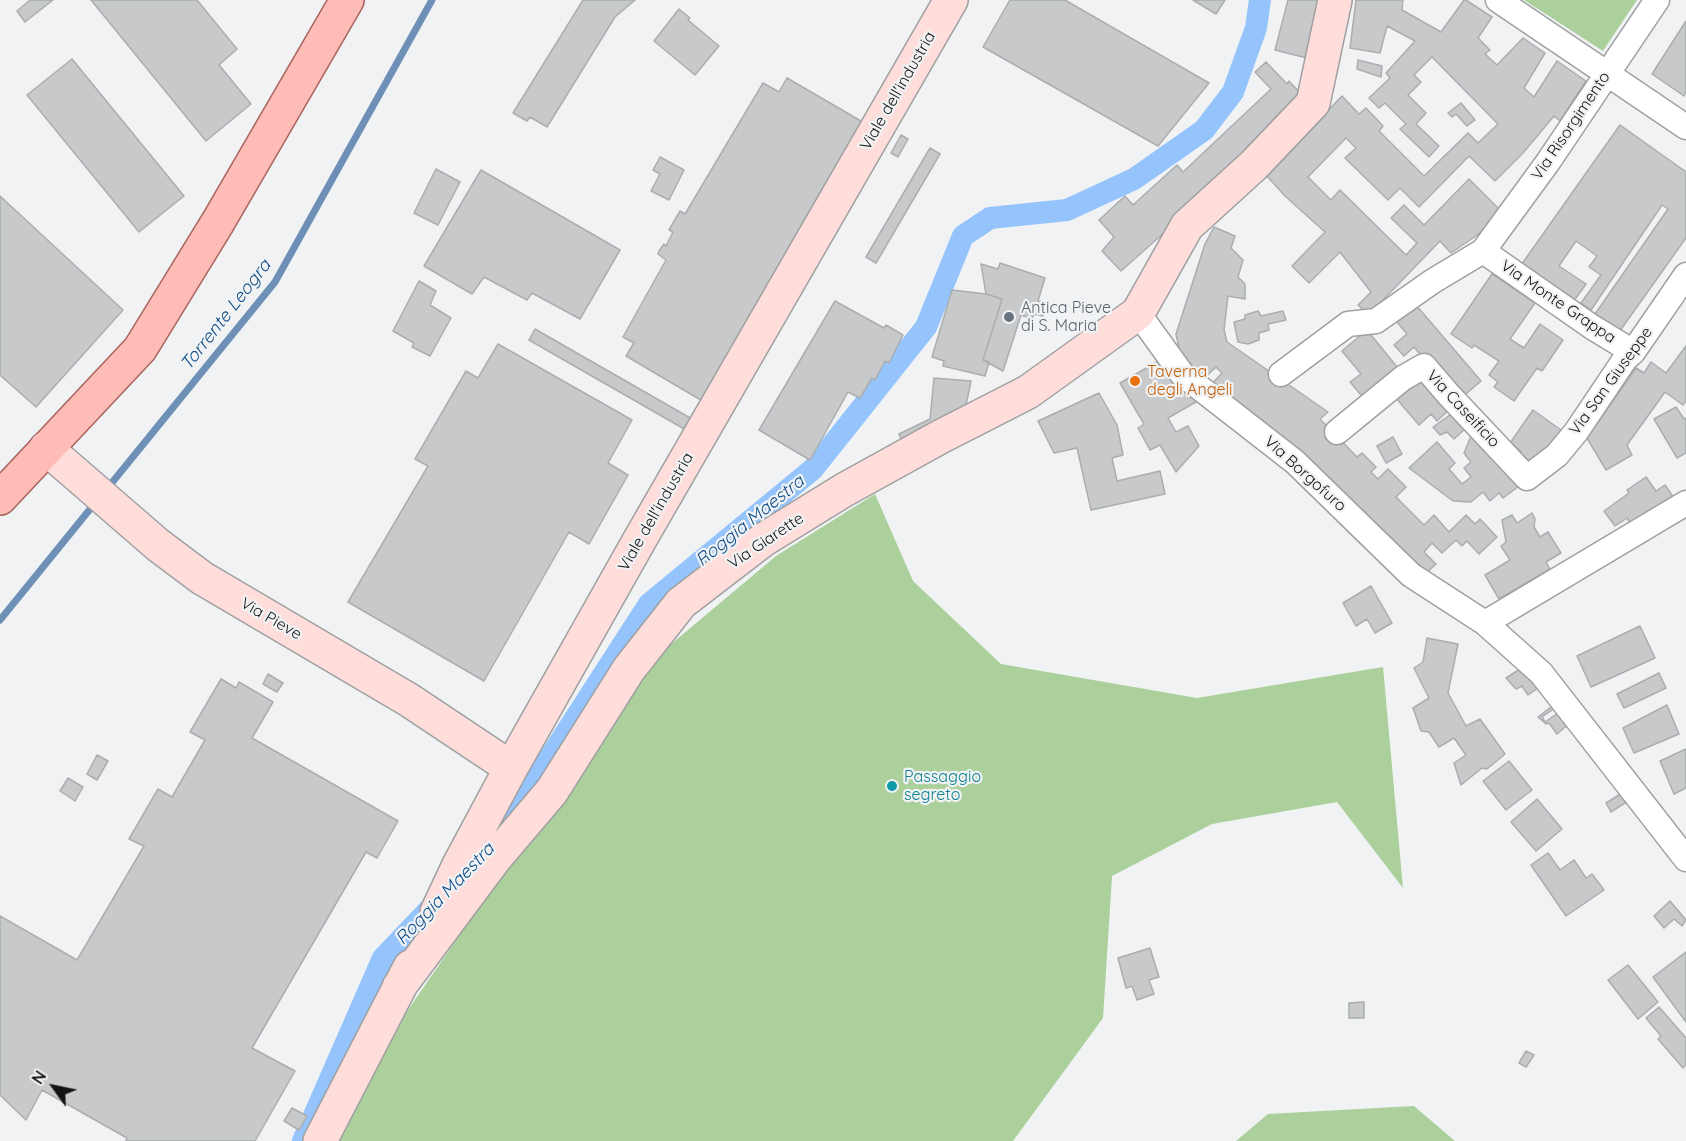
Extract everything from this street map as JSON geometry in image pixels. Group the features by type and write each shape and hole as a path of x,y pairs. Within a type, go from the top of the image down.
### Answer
{"main road":[{"path":"0,498 140,349 224,212 347,0"}],"street":[{"name":"Viale dell'industria","path":"321,1141 423,944 459,865 511,768 951,0"},
{"path":"1138,313 1187,226 1254,165 1313,103 1335,0"},
{"path":"1497,0 1686,127"},
{"name":"Via Risorgimento","path":"1484,250 1548,162 1657,0"},
{"path":"1281,374 1348,324 1376,321 1433,281 1484,250"},
{"name":"Via Monte Grappa","path":"1484,250 1592,327 1633,352"},
{"name":"Via San Giuseppe","path":"1527,478 1557,455 1576,432 1686,275"},
{"name":"Via Borgofuro","path":"1138,313 1182,374 1295,462 1411,575 1485,623 1541,673 1686,859"},
{"name":"Via Giarette","path":"399,987 496,857 552,791 628,669 681,603 763,540 844,490 1028,392 1138,313"},
{"name":"Via Caseificio","path":"1337,432 1403,378 1424,366 1527,478"},
{"name":"Via Pieve","path":"46,448 158,545 202,578 410,700 511,768"},
{"path":"1485,623 1686,503"}],"green space":[{"path":"1524,0 1637,0 1603,51"},
{"path":"875,494 913,581 1001,664 1197,698 1383,667 1403,888 1337,802 1212,824 1112,876 1103,1018 1013,1141 336,1141 368,1068 645,666 776,556"},
{"path":"1414,1106 1455,1141 1236,1141 1268,1114"}],"building":[{"path":"30,0 53,0 25,22 17,11"},
{"path":"91,0 197,0 237,49 219,65 251,104 206,141"},
{"path":"583,0 635,0 615,17 547,127 530,117 527,121 513,113"},
{"path":"1010,0 1065,0 1209,83 1158,146 983,47"},
{"path":"1193,0 1225,0 1216,14"},
{"path":"1288,0 1322,0 1307,58 1275,50"},
{"path":"1356,0 1403,0 1402,10 1441,32 1466,0 1492,17 1478,38 1490,50 1485,54 1497,65 1523,38 1545,53 1524,88 1534,97 1557,61 1586,81 1560,121 1554,116 1523,153 1495,181 1469,156 1419,207 1400,188 1388,200 1345,158 1356,148 1346,138 1308,177 1331,200 1340,190 1406,255 1417,243 1391,218 1404,205 1424,225 1469,179 1500,210 1486,229 1451,253 1440,241 1383,300 1390,307 1368,314 1358,305 1371,292 1340,252 1309,283 1292,266 1325,232 1285,196 1266,175 1342,96 1359,114 1366,108 1383,126 1379,131 1424,176 1468,133 1478,143 1498,124 1432,57 1414,75 1421,82 1408,95 1426,113 1416,124 1439,146 1429,157 1400,129 1406,124 1385,103 1379,108 1369,98 1390,78 1386,73 1415,41 1387,26 1380,53 1350,48"},
{"path":"679,9 690,18 688,20 719,46 695,75 654,41"},
{"path":"1686,21 1686,92 1684,96 1652,74"},
{"path":"72,59 184,196 139,232 27,95"},
{"path":"1358,60 1382,66 1381,77 1357,69"},
{"path":"1266,62 1287,84 1289,81 1304,97 1193,207 1121,271 1102,251 1114,237 1099,220 1125,196 1133,205 1177,165 1183,172 1271,89 1255,72"},
{"path":"787,78 873,128 711,406 626,356 634,343 623,337 666,260 658,254 664,244 666,246 673,232 669,230 680,211 685,214 763,83 779,92"},
{"path":"1461,103 1475,120 1467,126 1456,114 1452,117 1448,113"},
{"path":"1620,125 1686,172 1686,238 1617,335 1593,317 1668,209 1662,205 1591,310 1581,303 1601,275 1589,267 1597,256 1576,241 1559,266 1586,284 1571,305 1519,268"},
{"path":"901,135 908,139 898,157 891,153"},
{"path":"930,148 940,154 876,263 866,257"},
{"path":"660,157 684,170 669,200 651,191 660,174 653,170"},
{"path":"436,169 460,182 438,225 414,213"},
{"path":"481,170 620,250 580,319 532,293 527,300 484,277 472,294 424,266"},
{"path":"0,196 123,310 36,407 0,375"},
{"path":"1214,227 1235,236 1231,248 1243,260 1238,277 1245,284 1245,299 1228,296 1224,330 1227,342 1328,412 1320,419 1357,457 1362,453 1376,467 1371,472 1378,479 1388,469 1406,487 1396,497 1424,525 1434,515 1449,532 1466,515 1475,524 1480,519 1497,537 1479,554 1467,541 1462,546 1456,540 1442,553 1432,543 1424,552 1436,564 1423,576 1305,458 1248,410 1209,387 1222,373 1216,367 1199,383 1183,366 1176,334 1205,244"},
{"name":"Antica Pieve di S. Maria","path":"1000,263 1045,278 1038,301 1046,302 1043,316 1034,314 1032,319 1021,315 1003,371 983,360 1002,299 986,294 981,264 998,269"},
{"path":"1492,274 1535,303 1510,339 1524,348 1540,324 1563,340 1542,371 1537,368 1514,401 1494,387 1498,382 1489,375 1499,361 1474,345 1472,348 1451,334"},
{"path":"419,281 436,291 430,305 451,318 430,356 412,347 414,343 393,331"},
{"path":"952,290 986,294 1002,299 983,360 989,362 985,376 943,366 944,361 932,357"},
{"path":"835,301 884,328 886,325 903,335 889,363 885,361 875,380 872,378 860,398 848,392 810,460 759,430"},
{"path":"1416,305 1481,381 1459,400 1414,347 1404,356 1394,345 1407,334 1397,322"},
{"path":"1258,311 1261,316 1283,311 1286,320 1268,324 1269,330 1259,333 1259,340 1248,344 1238,342 1234,322 1245,319 1245,315"},
{"path":"535,329 692,419 686,430 529,340"},
{"path":"1367,330 1402,373 1366,401 1350,382 1361,374 1342,351"},
{"path":"498,344 632,420 608,463 628,475 589,544 569,532 484,681 348,602 428,466 415,459 466,371 478,378"},
{"path":"1686,346 1686,401 1683,405 1665,392 1627,445 1632,455 1606,470 1587,438 1636,368 1644,373 1651,362 1666,373"},
{"path":"1166,357 1203,398 1168,418 1176,432 1188,426 1199,446 1176,472 1160,445 1150,450 1138,428 1144,424 1120,383"},
{"path":"1431,375 1451,408 1437,421 1431,414 1419,425 1395,397"},
{"path":"934,378 971,381 963,420 906,450 899,434 930,419"},
{"path":"1099,393 1117,425 1123,455 1112,458 1117,481 1160,471 1165,494 1091,510 1077,448 1054,453 1038,421"},
{"path":"1676,407 1684,419 1686,418 1686,453 1677,458 1654,419"},
{"path":"1533,410 1561,430 1534,469 1517,457 1521,451 1510,443"},
{"path":"1454,412 1467,427 1454,439 1447,432 1440,435 1433,427"},
{"path":"1473,431 1519,486 1503,498 1499,493 1490,501 1483,492 1471,502 1453,501 1409,468 1437,442 1455,463 1449,469 1462,484 1471,477 1464,468 1471,462 1464,453"},
{"path":"1393,437 1402,454 1386,463 1377,446"},
{"path":"1646,477 1656,491 1665,485 1676,501 1635,530 1627,518 1615,526 1604,511 1629,493 1627,490"},
{"path":"1532,513 1535,519 1534,527 1540,537 1548,532 1561,553 1546,562 1550,569 1499,599 1485,575 1510,560 1501,546 1506,542 1502,520 1512,515 1517,523"},
{"path":"1371,586 1392,623 1375,633 1367,619 1356,626 1343,603"},
{"path":"1640,626 1655,658 1591,687 1577,656"},
{"path":"1427,638 1458,644 1448,693 1466,726 1480,719 1505,754 1487,769 1482,768 1461,785 1454,763 1466,755 1454,738 1439,747 1429,732 1421,731 1413,708 1429,698 1414,668 1423,662"},
{"path":"1523,667 1538,688 1528,695 1522,686 1516,689 1506,678"},
{"path":"1659,673 1666,688 1624,708 1617,694"},
{"path":"268,674 283,683 277,692 263,684"},
{"path":"221,679 236,688 239,682 273,702 252,738 398,821 377,858 366,852 252,1048 295,1071 255,1141 126,1141 127,1138 42,1090 26,1120 0,1095 0,916 77,960 144,846 129,839 158,789 172,797 205,740 190,732"},
{"path":"1555,704 1571,722 1557,734 1549,723 1546,724 1538,717"},
{"path":"1667,705 1679,734 1634,753 1623,728"},
{"path":"1555,708 1558,713 1545,722 1542,717"},
{"path":"1686,749 1686,788 1674,794 1660,761"},
{"path":"97,755 108,761 97,780 87,774"},
{"path":"1509,761 1532,790 1506,810 1483,781"},
{"path":"68,778 83,787 75,801 60,791"},
{"path":"1622,793 1628,801 1611,812 1606,803"},
{"path":"1537,799 1562,829 1536,851 1511,822"},
{"path":"1548,853 1560,870 1574,860 1586,878 1592,874 1604,890 1566,916 1531,865"},
{"path":"1670,901 1686,920 1682,926 1674,919 1664,928 1654,916"},
{"path":"1150,948 1159,977 1149,980 1154,994 1137,1000 1132,986 1126,988 1118,958"},
{"path":"1686,952 1686,1022 1653,977"},
{"path":"1628,965 1658,1002 1638,1019 1608,980"},
{"path":"1364,1002 1364,1018 1349,1018 1349,1003"},
{"path":"1659,1007 1686,1038 1686,1065 1683,1068 1658,1039 1661,1036 1646,1018"},
{"path":"1526,1051 1534,1055 1526,1067 1519,1063"},
{"path":"292,1108 307,1116 299,1130 284,1121"}],"waterway":[{"name":"Torrente Leogra","path":"106,490 275,282 432,0"},
{"name":"Roggia Maestra","path":"505,827 649,604 813,469 926,327 963,236 990,218 1067,210 1134,179 1204,130 1233,92 1256,28 1260,0"},
{"name":"Torrente Leogra","path":"0,620 95,503"},
{"name":"Roggia Maestra","path":"303,1141 383,958 443,895"}],"place":[{"name":"Antica Pieve di S. Maria","path":"1009,317"},
{"name":"Taverna degli Angeli","path":"1135,381"},
{"name":"Passaggio segreto","path":"892,786"}]}
